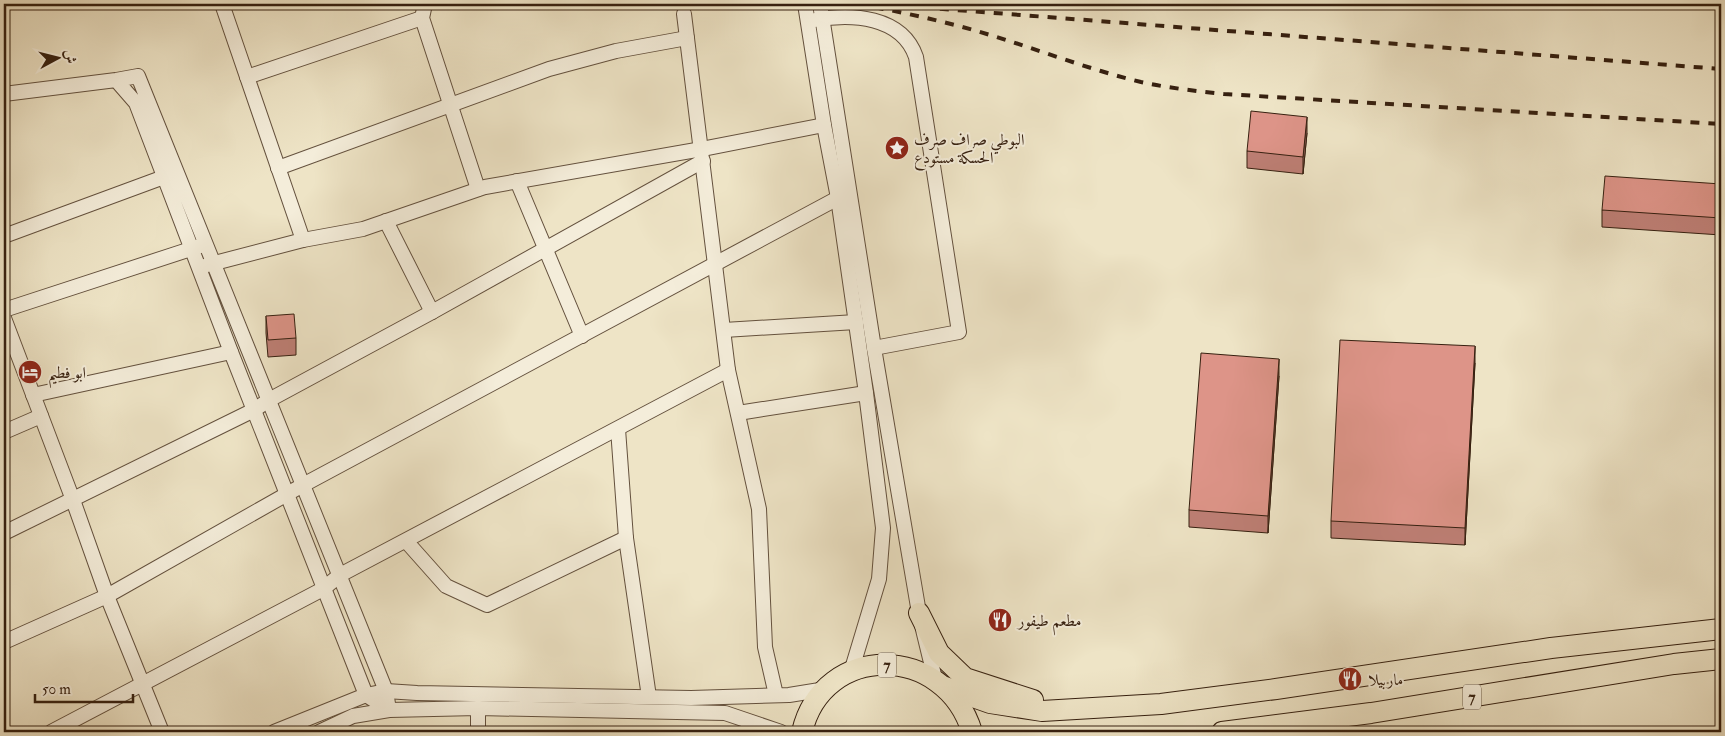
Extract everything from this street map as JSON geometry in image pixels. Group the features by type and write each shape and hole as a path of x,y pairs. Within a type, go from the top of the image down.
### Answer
{"highway":[{"path":"919,613 939,653 965,678 1036,701 1161,704"},
{"name":"7","path":"802,732 809,712 826,689 838,679 851,672 880,665 909,667 940,683 990,703 1042,711 1161,704 1551,648 1721,629"},
{"name":"7","path":"1222,732 1371,713 1721,658"},
{"name":"7","path":"940,683 962,708 972,732"}],"street":[{"path":"222,4 303,240"},
{"path":"425,4 422,18 478,189"},
{"path":"804,4 838,198 883,528 879,579 851,672"},
{"path":"820,4 874,348 919,613 940,683"},
{"path":"684,14 728,370 759,509 765,647 776,695"},
{"path":"807,21 850,16 878,22 898,31 909,43 916,58 959,332 874,348"},
{"path":"247,77 422,18"},
{"path":"278,168 549,69 616,51 687,38"},
{"path":"4,94 138,76 386,691 389,710"},
{"path":"116,80 136,103 323,589 366,695 389,710"},
{"path":"199,268 303,240 363,229 478,189 517,181 702,155 824,125"},
{"path":"4,533 254,410 269,400 546,249 702,155"},
{"path":"4,236 164,176"},
{"path":"517,181 582,336"},
{"path":"4,642 107,596 303,485 838,198"},
{"path":"386,221 432,312"},
{"path":"4,310 206,244"},
{"path":"4,318 107,596 162,732"},
{"path":"724,330 856,322"},
{"path":"33,395 231,352"},
{"path":"51,732 323,589 340,575 728,370"},
{"path":"738,413 866,393"},
{"path":"4,432 41,416"},
{"path":"618,429 626,538 649,697"},
{"path":"406,540 446,586 487,605 626,538"},
{"path":"274,732 366,695 386,691 691,698 789,695 826,689"},
{"path":"478,708 478,732"},
{"path":"319,732 353,716 389,710 478,708 725,713 781,732"}],"building":[{"path":"1251,111 1307,117 1303,157 1247,151"},
{"path":"1605,176 1721,184 1721,218 1602,210"},
{"path":"294,314 296,338 268,340 266,316"},
{"path":"1340,340 1475,346 1465,528 1331,521"},
{"path":"1201,353 1279,359 1268,516 1189,510"}],"railway":[{"path":"857,4 951,24 1124,78 1182,89 1224,94 1721,124"},
{"path":"904,6 1721,69"}],"place":[{"name":"البوطي صراف صرف الحسكة مستودع","path":"897,148"},
{"name":"ابو فطيم","path":"30,372"},
{"name":"مطعم طيفور","path":"1000,620"},
{"name":"ماربيلا","path":"1350,679"}]}
